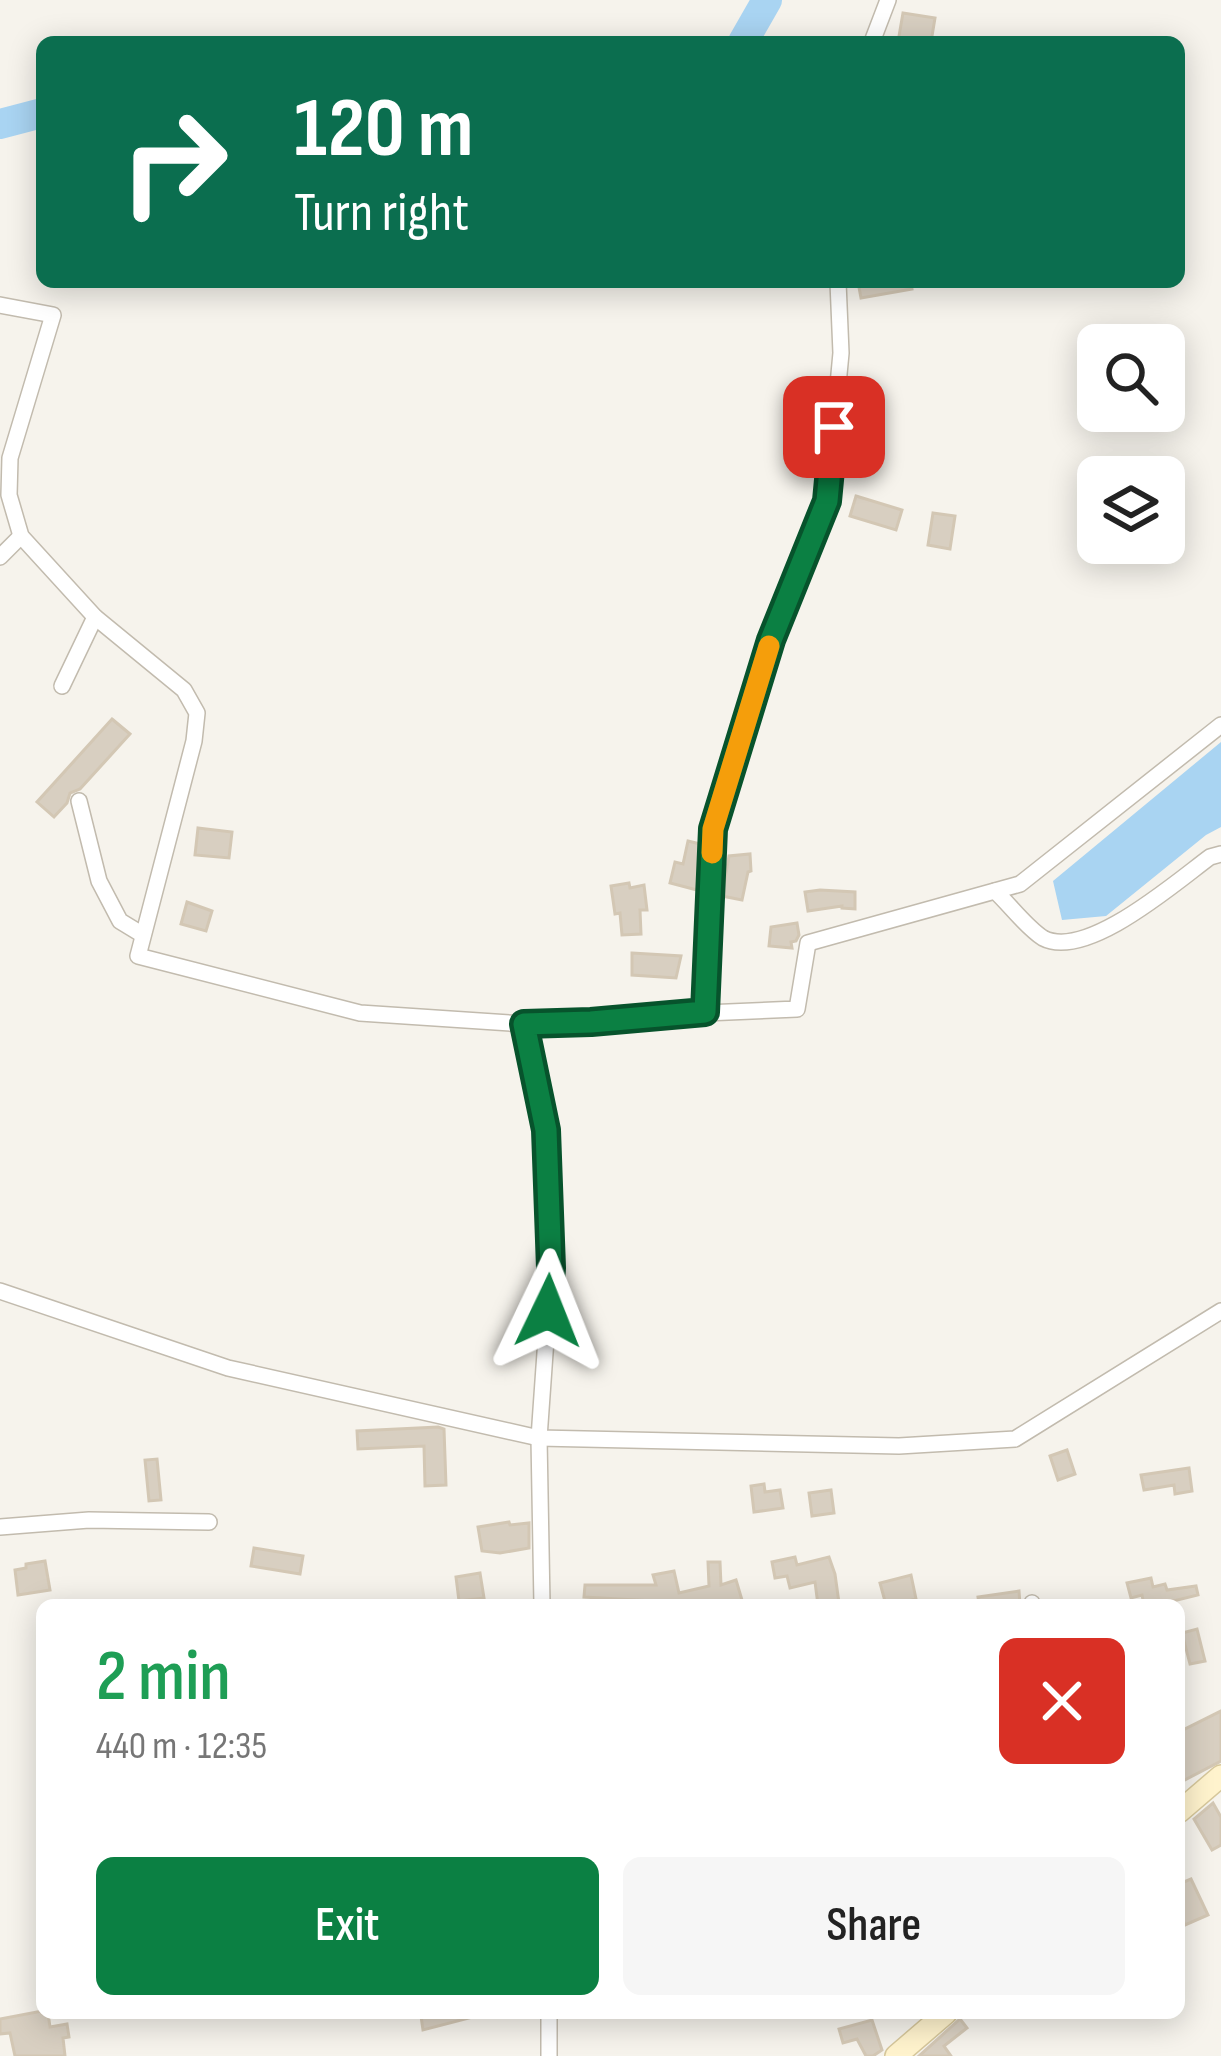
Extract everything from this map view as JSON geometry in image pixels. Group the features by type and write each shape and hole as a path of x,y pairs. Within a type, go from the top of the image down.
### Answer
{"street":[{"path":"874,36 888,0"},
{"path":"705,1012 713,829 771,640 827,501 841,352 838,288"},
{"path":"0,305 53,315 10,458 9,495 21,536 95,617 184,690 196,713 194,741 138,956 360,1013 524,1024 797,1009 808,943 1020,884 1221,724"},
{"path":"0,557 21,536"},
{"path":"62,686 95,617"},
{"path":"79,801 99,881 120,921 143,935"},
{"path":"995,891 1040,936 1056,943 1088,938 1221,854"},
{"path":"524,1024 546,1130 551,1268 538,1438 542,1599"},
{"path":"0,1291 228,1368 538,1438 898,1446 1015,1439 1221,1311"},
{"path":"0,1527 89,1520 209,1522"},
{"path":"1185,1807 1221,1776"},
{"path":"549,2019 549,2056"},
{"path":"896,2056 939,2019"}],"water":[{"path":"1221,742 1221,827 1106,916 1062,920 1053,881"}],"building":[{"path":"903,13 935,18 932,36 899,36"},
{"path":"859,288 912,288 912,289 861,298"},
{"path":"856,496 902,510 896,530 850,516"},
{"path":"933,513 955,516 950,549 928,545"},
{"path":"112,719 130,734 80,789 70,793 54,817 37,802"},
{"path":"198,828 232,832 229,858 195,855"},
{"path":"688,841 700,844 697,890 670,883 675,862 683,864"},
{"path":"750,854 751,871 742,900 722,896 729,856"},
{"path":"629,883 630,888 644,885 647,910 640,910 641,934 622,935 611,886"},
{"path":"805,892 855,892 855,909 808,911"},
{"path":"187,902 212,911 206,931 181,924"},
{"path":"797,923 799,935 791,942 792,948 769,946 771,927"},
{"path":"632,953 681,956 676,978 632,975"},
{"path":"444,1429 446,1485 425,1486 424,1446 358,1449 357,1431"},
{"path":"1067,1450 1075,1474 1058,1480 1050,1456"},
{"path":"157,1459 161,1500 149,1501 145,1460"},
{"path":"1189,1468 1192,1491 1175,1494 1174,1485 1144,1490 1141,1475"},
{"path":"764,1484 765,1492 780,1490 783,1508 754,1512 751,1486"},
{"path":"831,1490 834,1513 812,1516 809,1493"},
{"path":"529,1523 529,1548 482,1551 478,1527"},
{"path":"254,1548 303,1556 300,1574 251,1566"},
{"path":"795,1557 797,1565 829,1557 838,1599 817,1599 815,1582 790,1588 787,1576 775,1578 772,1562"},
{"path":"45,1561 50,1590 18,1595 15,1570"},
{"path":"708,1562 720,1562 721,1585 736,1580 742,1599 584,1597 585,1585 656,1585 653,1575 674,1571 679,1593 709,1586"},
{"path":"480,1573 484,1598 459,1599 456,1577"},
{"path":"911,1575 916,1599 884,1599 880,1583"},
{"path":"1151,1578 1153,1587 1165,1584 1167,1590 1196,1586 1198,1595 1131,1598 1127,1583"},
{"path":"1019,1591 1020,1599 978,1599"},
{"path":"1197,1629 1205,1661 1190,1664 1185,1632"},
{"path":"1221,1711 1221,1761 1185,1780 1185,1729"},
{"path":"1213,1803 1221,1817 1221,1845 1212,1850 1194,1819"},
{"path":"1191,1879 1208,1915 1185,1925 1185,1882"},
{"path":"36,2012 36,2019 49,2019 50,2027 67,2024 65,2056 15,2056 10,2033 0,2034 0,2019"},
{"path":"421,2019 465,2019 423,2030"},
{"path":"960,2019 967,2028 944,2046 951,2056 919,2056"},
{"path":"872,2020 882,2050 866,2056 857,2039 843,2043 839,2029"}],"waterway":[{"path":"746,36 767,0"},
{"path":"0,124 36,115"}],"slow traffic":[{"path":"712,853 713,829 769,646"}],"route":[{"path":"548,1311 546,1130 524,1024 705,1012 713,829 771,640 827,501 834,427"}]}
